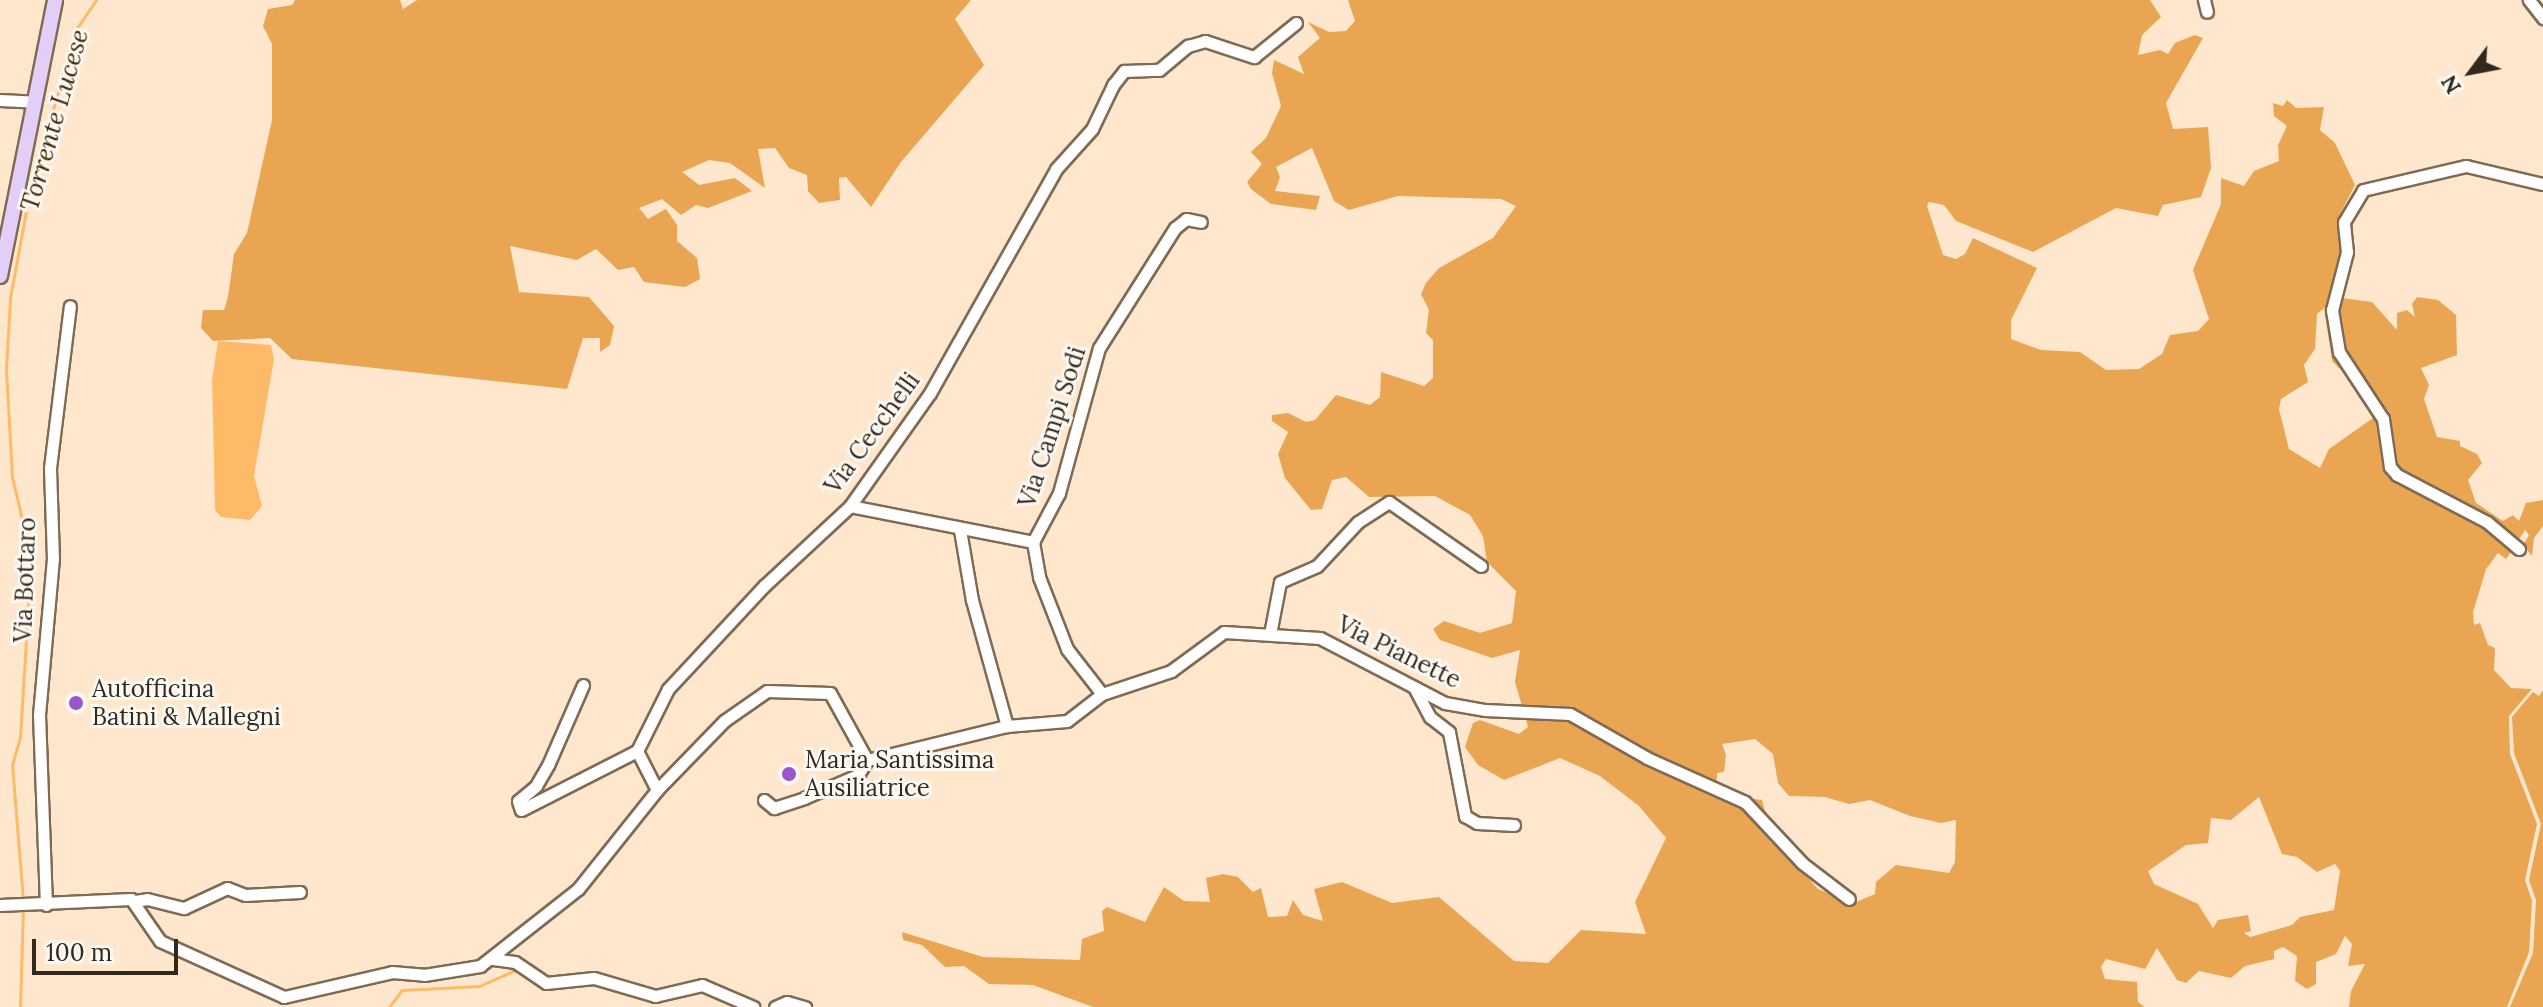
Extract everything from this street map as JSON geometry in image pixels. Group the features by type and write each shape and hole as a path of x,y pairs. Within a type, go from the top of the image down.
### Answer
{"main road":[{"path":"0,276 55,0"}],"street":[{"path":"2529,0 2543,18"},
{"name":"Via Cecchelli","path":"637,751 668,689 687,665 850,506 930,393 1056,169 1092,129 1124,71 1159,70 1188,46 1205,41 1254,57 1296,23"},
{"path":"0,100 35,102"},
{"path":"2519,549 2487,522 2397,475 2390,467 2383,419 2339,352 2332,310 2347,252 2344,222 2363,190 2466,166 2543,184"},
{"name":"Via Campi Sodi","path":"1033,542 1059,493 1099,348 1175,228 1186,219 1201,222"},
{"name":"Via Bottaro","path":"43,904 39,715 53,559 50,468 70,306"},
{"path":"1270,634 1280,582 1317,566 1358,522 1389,502 1481,566"},
{"path":"850,506 1033,542 1039,577 1067,649 1102,694"},
{"path":"960,530 972,600 1007,726"},
{"name":"Via Pianette","path":"867,760 1007,726 1067,721 1102,694 1171,671 1224,632 1320,638 1415,689 1472,709 1570,714 1647,758 1745,802 1796,857 1849,899"},
{"path":"583,685 548,765 536,786 518,801 521,810 637,751 657,790"},
{"path":"1415,689 1430,717 1449,732 1465,816 1477,823 1514,825"},
{"path":"493,959 578,889 657,790 724,721 767,691 830,693 867,760 858,775 774,808 764,800"},
{"path":"0,905 121,896 184,908 227,888 245,895 300,892"},
{"path":"135,901 149,933 160,941 284,997 380,974 424,975 493,959 515,962 546,983 594,978 655,996 702,985 753,1007"},
{"path":"775,1007 787,1002 805,1007"}],"shaded area":[{"path":"295,0 400,0 403,9 417,0 971,0 955,19 984,65 901,162 871,207 846,177 839,178 840,200 819,203 808,191 807,175 789,168 775,148 758,149 765,188 730,163 709,160 682,172 699,185 735,178 752,191 708,208 696,205 681,215 662,199 639,208 648,219 666,209 677,225 677,241 697,258 700,279 685,287 644,282 634,267 618,270 596,249 577,260 510,246 519,292 589,297 614,326 610,345 600,352 600,338 583,338 567,389 292,359 270,338 213,341 201,328 203,310 224,310 234,254 247,233 272,120 272,44 263,26 268,9 292,5"},
{"path":"1348,0 2150,0 2161,17 2142,35 2138,55 2160,50 2168,54 2175,43 2195,35 2203,38 2166,103 2173,129 2208,127 2211,168 2201,197 2163,205 2158,216 2116,208 2033,252 1956,221 1944,205 1929,202 1927,206 1943,255 1956,259 1965,254 1973,238 2037,268 2011,320 2011,339 2041,350 2080,352 2106,370 2139,369 2162,354 2170,335 2198,331 2209,319 2193,270 2221,204 2221,178 2244,186 2254,171 2279,161 2278,145 2287,126 2274,116 2273,103 2283,106 2287,100 2296,108 2324,107 2320,130 2335,143 2355,185 2340,214 2345,251 2333,282 2332,333 2381,420 2388,467 2472,515 2514,548 2506,559 2498,553 2486,569 2473,612 2474,625 2480,623 2488,645 2495,648 2494,670 2511,688 2532,689 2509,716 2510,754 2537,824 2525,880 2532,901 2529,952 2507,1007 2349,1007 2351,991 2365,964 2348,966 2352,944 2345,936 2336,954 2316,962 2316,984 2307,989 2295,981 2297,956 2283,947 2274,951 2274,959 2245,966 2231,978 2199,971 2186,983 2177,980 2157,948 2145,969 2106,959 2101,967 2105,979 2137,982 2138,1002 2145,1007 1093,1007 1033,985 989,984 964,966 945,967 922,945 903,940 902,932 983,957 1080,960 1082,939 1104,931 1102,911 1107,907 1145,922 1164,887 1184,901 1210,902 1206,878 1223,874 1238,877 1253,892 1261,888 1268,917 1287,916 1293,900 1303,915 1323,921 1314,889 1342,882 1392,903 1439,897 1514,961 1548,963 1581,930 1646,934 1635,902 1666,838 1639,806 1600,776 1560,758 1504,780 1478,765 1465,747 1473,723 1480,720 1519,734 1528,727 1515,682 1520,650 1492,658 1440,640 1433,629 1444,621 1480,633 1512,623 1516,591 1487,562 1483,536 1470,515 1435,496 1369,497 1346,477 1332,480 1322,509 1311,510 1285,478 1278,454 1288,432 1272,421 1272,415 1288,413 1306,422 1315,420 1336,395 1370,405 1380,397 1381,372 1424,386 1433,378 1433,340 1426,333 1429,310 1421,294 1426,283 1439,268 1493,238 1516,206 1501,199 1398,196 1349,210 1334,201 1312,148 1276,167 1280,177 1275,191 1320,196 1316,210 1271,204 1251,189 1247,182 1262,164 1251,152 1266,138 1281,106 1272,73 1274,60 1304,74 1298,57 1320,38 1308,22 1329,32 1346,31 1355,21","holes":["2324,308 2332,361 2365,394 2373,418 2329,449 2320,468 2289,449 2279,409 2281,399 2308,382 2304,365 2315,349 2317,314","1755,739 1773,754 1778,783 1789,796 1825,797 1849,804 1870,800 1910,816 1941,823 1956,820 1955,862 1949,873 1896,865 1876,882 1875,894 1854,903 1818,889 1772,836 1762,800 1716,794 1717,773 1724,772 1726,755 1722,744","2259,797 2282,854 2297,857 2317,872 2335,864 2340,871 2334,910 2300,917 2292,925 2250,937 2244,933 2251,931 2248,915 2218,920 2213,928 2198,904 2154,884 2148,871 2186,845 2208,843 2211,818 2231,820"]},
{"path":"2349,245 2354,254 2337,294 2341,298 2372,302 2397,330 2397,313 2407,310 2415,317 2412,304 2417,297 2438,300 2456,315 2457,355 2421,368 2429,385 2424,399 2437,437 2460,441 2460,446 2477,454 2482,463 2468,480 2476,503 2503,521 2513,515 2519,521 2526,503 2543,500 2543,526 2534,538 2532,556 2523,545 2529,535 2525,530 2516,544 2489,520 2392,466 2385,418 2362,377 2345,359 2336,332 2334,310 2337,283"},
{"path":"218,341 271,345 274,359 254,476 262,506 250,520 221,517 215,510 212,380"},
{"path":"2543,690 2543,1007 2510,1007 2533,953 2536,900 2529,880 2541,824 2514,753 2512,717 2533,692 2539,696"}],"waterway":[{"name":"Torrente Lucese","path":"23,901 12,765 20,737 31,558 12,477 6,368 10,298 31,184 77,28 96,0"},
{"name":"Torrente Lucese","path":"20,1007 23,908"},
{"path":"389,1007 402,990 479,986 520,968"}],"place":[{"name":"Autofficina Batini & Mallegni","path":"76,703"},
{"name":"Maria Santissima Ausiliatrice","path":"789,774"}]}
